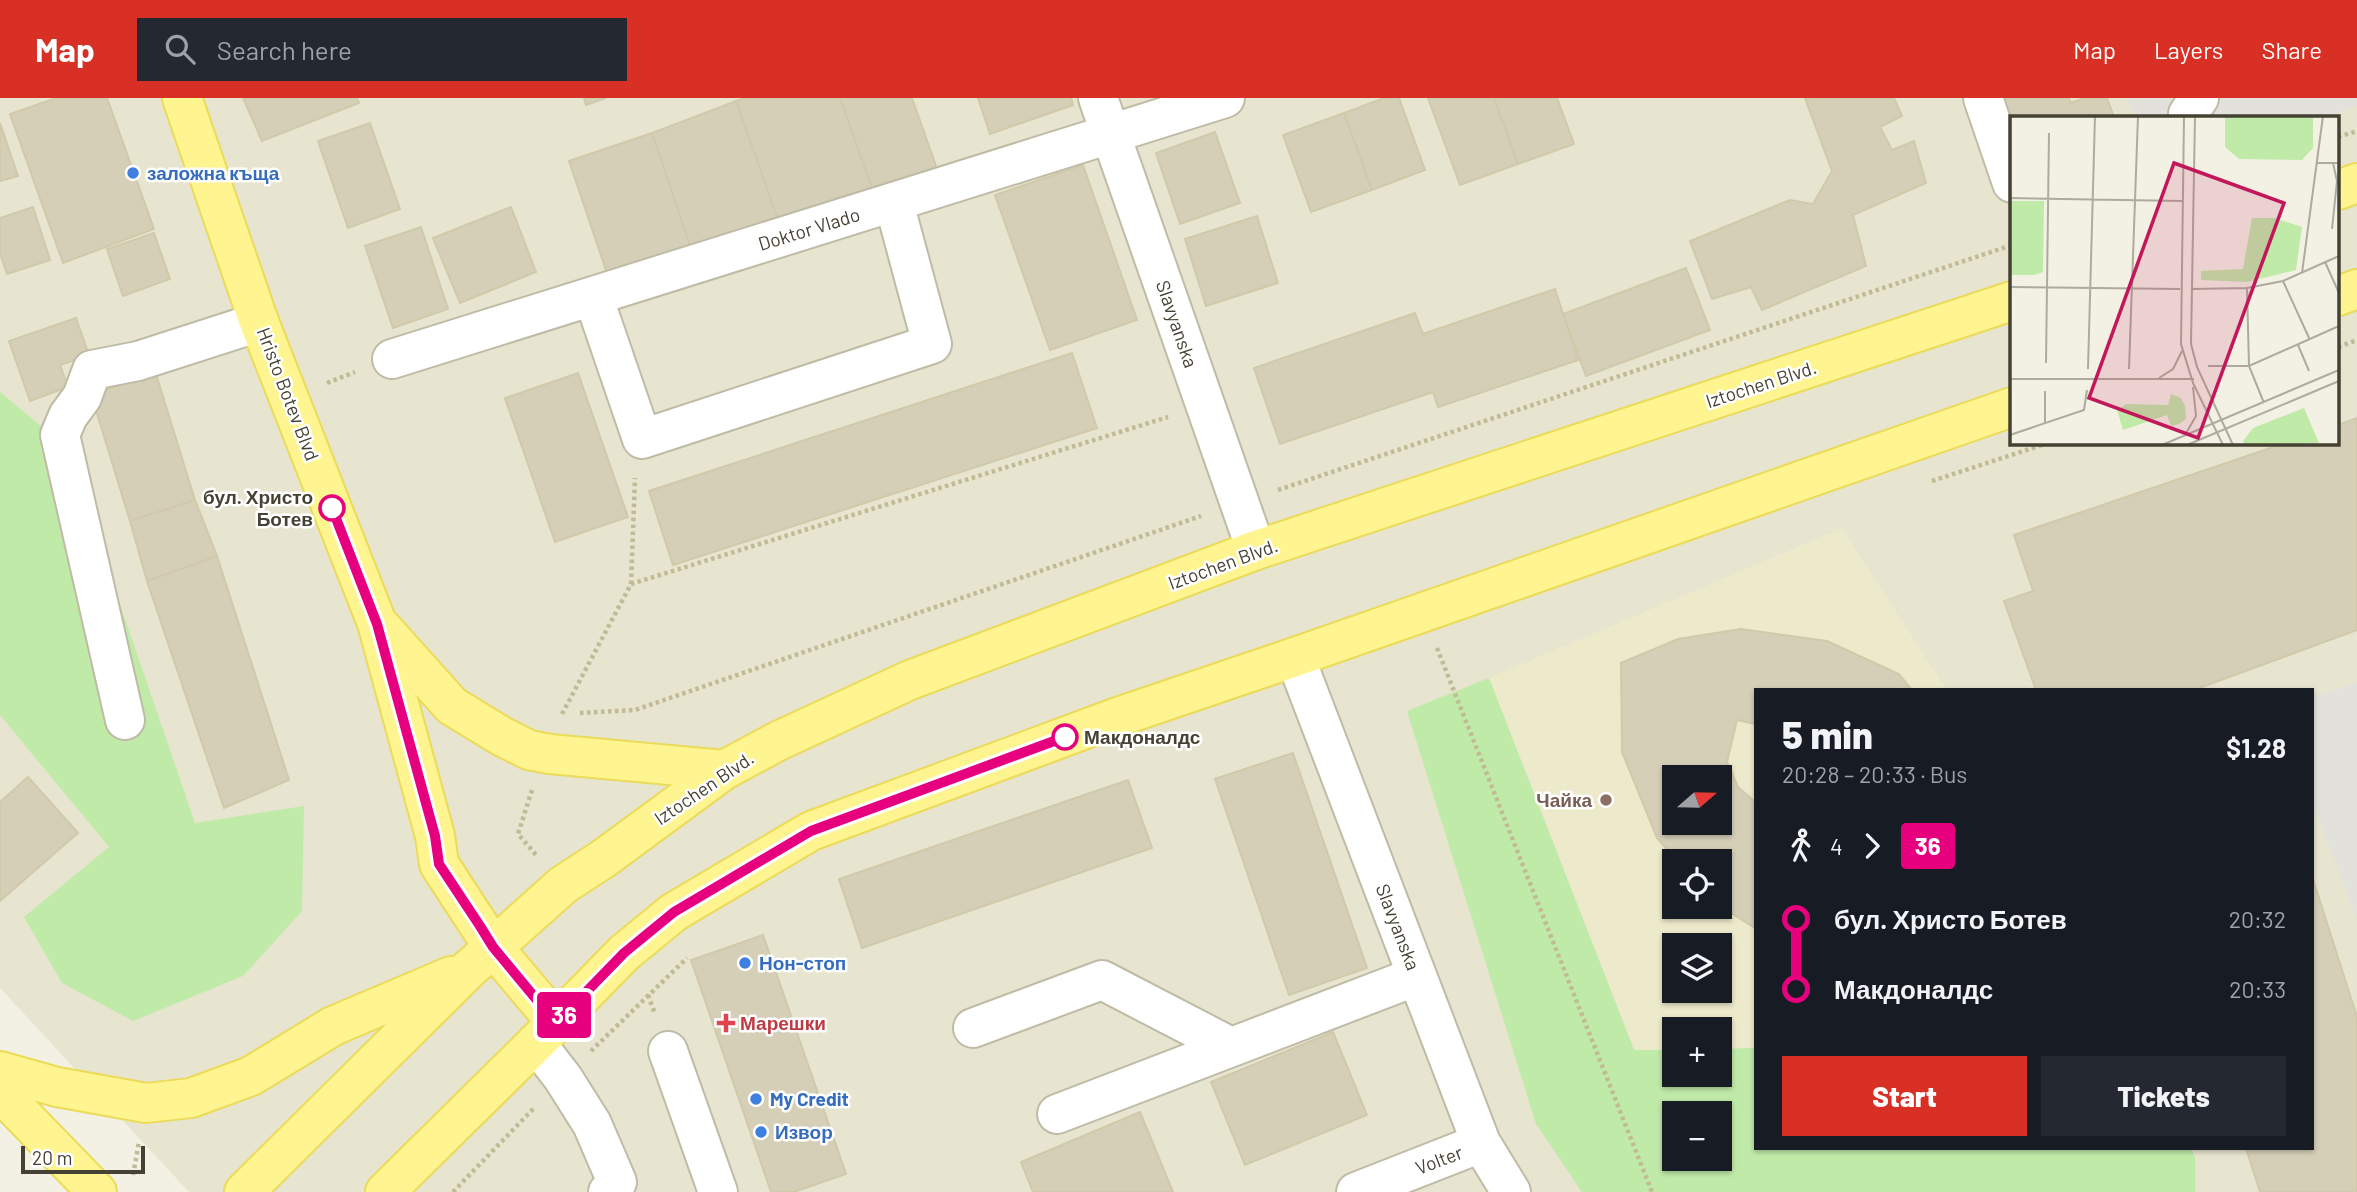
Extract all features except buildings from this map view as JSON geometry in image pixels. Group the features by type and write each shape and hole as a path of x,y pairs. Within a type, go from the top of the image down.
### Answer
{"main road":[{"name":"Hristo Botev Blvd","path":"182,98 260,321 377,624 435,836 439,864 481,958 546,1033"},
{"path":"2340,189 2357,183"},
{"path":"2340,295 2357,289"},
{"name":"Iztochen Blvd.","path":"244,1192 481,958 563,885 724,770 778,741 910,680 1256,550 2010,302"},
{"path":"386,1192 624,953 674,912 811,831 1102,722 2010,408"},
{"path":"377,624 452,706 529,750 724,770"},
{"path":"0,1071 57,1087 146,1103 191,1098 251,1076 333,1026 481,958"},
{"path":"0,1092 97,1192"}],"street":[{"name":"Slavyanska","path":"1098,98 1256,550"},
{"name":"Doktor Vlado","path":"392,359 1225,98"},
{"path":"1983,98 2010,177"},
{"path":"593,296 642,439 932,344 894,203"},
{"path":"125,720 60,435 68,416 82,397 92,370 138,361 260,321"},
{"name":"Slavyanska","path":"1295,657 1482,1143 1511,1192"},
{"path":"1057,1114 1417,976"},
{"path":"973,1028 1102,980 1231,1047"},
{"path":"546,1033 563,1079 592,1124 617,1182 608,1192"},
{"path":"668,1051 718,1192"},
{"name":"Volter","path":"1356,1192 1482,1143"}],"path":[{"path":"2340,137 2357,131"},
{"path":"642,439 634,487 631,584 562,714 635,710 1240,503 2010,246"},
{"path":"2340,346 2357,340"},
{"path":"289,396 392,359"},
{"path":"631,584 1206,405"},
{"path":"1436,647 1652,1192"},
{"path":"518,834 531,792"},
{"path":"132,1179 141,1133"}],"shaded area":[{"path":"0,98 2357,98 2357,1192 189,1192 0,988"},
{"path":"2128,98 2357,98 2357,106 2326,116 2134,116"},
{"name":"Чайка","path":"1842,528 1945,688 1754,688 1754,1048 1732,1049 1732,1017 1662,1017 1662,1050 1635,1051 1489,678"},
{"path":"2357,683 2357,919 2314,806 2314,697"}],"green space":[{"path":"0,392 66,447 195,823 304,806 302,911 243,976 133,1021 62,983 24,917 109,847 0,715"},
{"path":"1489,678 1634,1050 1662,1050 1662,1087 1732,1087 1732,1049 1754,1048 1754,1150 2192,1150 2195,1158 2195,1192 1582,1192 1536,1124 1407,711"}],"bus line":[{"name":"36","path":"332,508 377,624 435,836 439,864 493,947 556,1023 624,953 674,912 811,831 1065,737"}],"place":[{"name":"заложна къща","path":"133,173"},
{"name":"бул. Христо Ботев","path":"332,508"},
{"name":"Макдоналдс","path":"1065,737"},
{"name":"Чайка","path":"1606,800"},
{"name":"Нон-стоп","path":"745,963"},
{"name":"Марешки","path":"726,1023"},
{"name":"My Credit","path":"756,1099"},
{"name":"Извор","path":"761,1132"}]}
